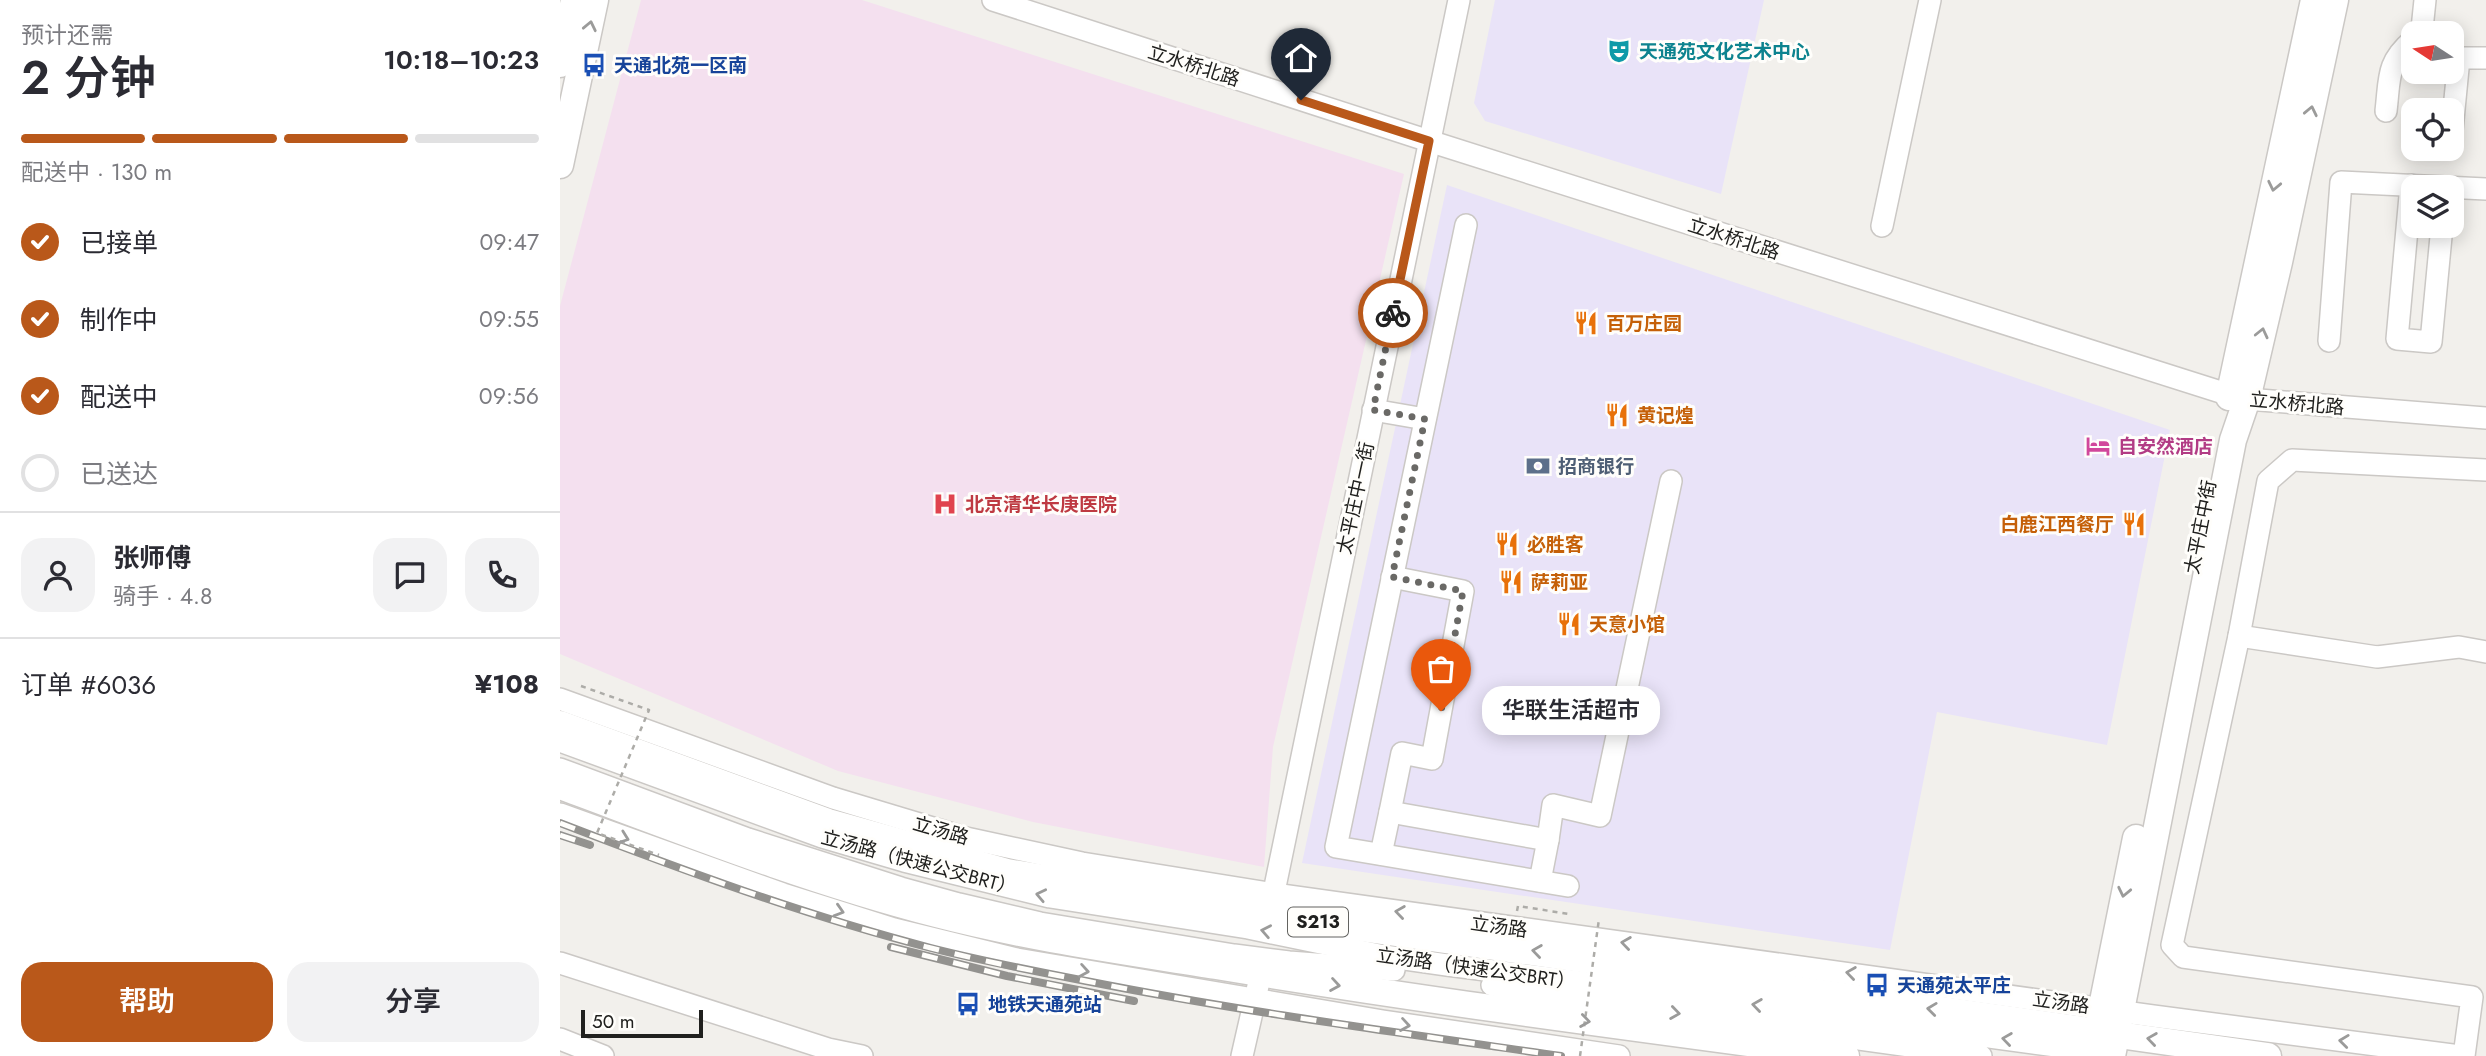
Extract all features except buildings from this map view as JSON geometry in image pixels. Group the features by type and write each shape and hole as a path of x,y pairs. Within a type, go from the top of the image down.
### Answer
{"main road":[{"path":"560,64 574,0"},
{"path":"560,165 596,0"},
{"name":"太平庄中街","path":"2107,1040 2233,440 2238,397 2315,0"},
{"name":"太平庄中街","path":"2238,397 2335,0"},
{"name":"立汤路","path":"560,724 828,821 1007,872 1059,881 1272,905 1553,954 1872,1001 2107,1040 2268,1056"},
{"path":"560,786 846,888 936,914 1027,935 1495,1009 1846,1056"}],"street":[{"name":"立水桥北路","path":"993,0 2238,397 2486,418"},
{"name":"太平庄中一街","path":"1272,905 1459,0"},
{"path":"1882,226 1930,0"},
{"path":"2424,21 2425,0"},
{"path":"2386,111 2392,65 2401,50"},
{"path":"2455,98 2459,58 2486,58"},
{"path":"2329,341 2340,182 2401,185"},
{"path":"2464,188 2486,189"},
{"path":"1465,225 1336,847 1568,886"},
{"path":"2407,238 2397,339 2431,342 2441,238"},
{"path":"1373,410 1425,419"},
{"path":"2462,1056 2472,997 2183,957 2172,945 2239,636 2268,481 2292,460 2486,470"},
{"path":"1540,881 1553,805 1600,817 1671,481"},
{"path":"1381,854 1402,753 1432,759 1463,591 1392,577"},
{"path":"2239,636 2377,657 2459,648 2486,652"},
{"name":"立汤路","path":"560,699 833,799 966,838 1272,905"},
{"name":"立汤路（快速公交BRT）","path":"560,741 822,837 915,864 1050,897 1248,928 1434,964 1576,983 2107,1040"},
{"name":"立汤路（快速公交BRT）","path":"560,769 826,865 947,901 1040,923 1234,955 1397,971 1572,999 1981,1056"},
{"path":"1390,812 1548,840"},
{"path":"560,814 783,894 894,929 1017,959 1254,1000 1619,1056"},
{"path":"560,963 828,1049 862,1056"},
{"path":"1242,1056 1261,974"},
{"path":"560,1039 603,1056"},
{"name":"立汤路","path":"2107,1040 2462,1056"}],"path":[{"path":"581,686 649,710 597,833 659,855"},
{"path":"1518,906 1572,915"},
{"path":"1580,1056 1599,919"}],"shaded area":[{"name":"北京清华长庚医院","path":"641,0 862,0 1404,174 1273,747 1264,867 1033,822 838,771 560,654 560,306"},
{"name":"天通苑文化艺术中心","path":"1495,0 1764,0 1721,194 1485,121 1474,103"},
{"path":"1447,185 2170,430 2107,745 1937,712 1890,950 1302,863"}],"railway":[{"path":"560,823 790,906 884,935 969,957 1204,1003 1561,1056"},
{"path":"560,835 590,845"},
{"path":"891,947 1007,976 1134,1001"}],"way so far":[{"path":"1393,313 1373,410 1425,419 1392,577 1463,591 1441,711"}],"place":[{"name":"天通苑文化艺术中心","path":"1619,51"},
{"name":"天通北苑一区南","path":"594,65"},
{"name":"百万庄园","path":"1586,323"},
{"name":"黄记煌","path":"1617,415"},
{"name":"自安然酒店","path":"2098,446"},
{"name":"招商银行","path":"1538,466"},
{"name":"北京清华长庚医院","path":"945,504"},
{"name":"白鹿江西餐厅","path":"2134,524"},
{"name":"必胜客","path":"1507,544"},
{"name":"萨莉亚","path":"1511,582"},
{"name":"天意小馆","path":"1569,624"},
{"name":"华联生活超市","path":"1441,711"},
{"name":"天通苑太平庄","path":"1877,985"},
{"name":"地铁天通苑站","path":"968,1004"}],"route":[{"path":"1301,100 1429,141 1393,313"}]}
